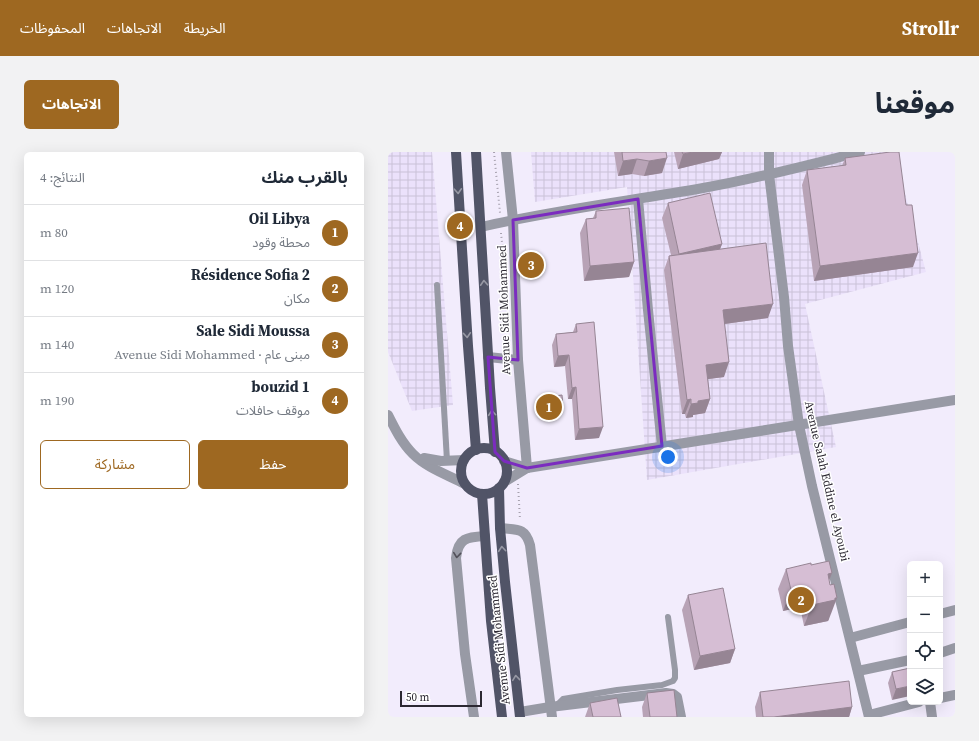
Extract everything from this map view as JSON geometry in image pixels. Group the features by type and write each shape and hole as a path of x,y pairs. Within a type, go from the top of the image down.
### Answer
{"main road":[{"path":"456,152 467,338 476,450"},
{"name":"Avenue Sidi Mohammed","path":"476,152 495,452"},
{"path":"486,448 495,452 504,461 507,472 502,485 490,494 482,494 472,491 465,484 461,473 464,460 468,454 476,450 486,448"},
{"name":"Avenue Sidi Mohammed","path":"502,485 500,528 520,715"},
{"name":"Avenue Sidi Mohammed","path":"482,494 491,621 502,717"}],"street":[{"name":"Avenue Sidi Mohammed","path":"506,152 513,220 518,360 527,468"},
{"name":"Avenue Salah Eddine el Ayoubi","path":"769,152 769,174 784,297 788,346 799,425 812,486 869,716"},
{"path":"481,227 513,220 704,188 860,152"},
{"path":"638,199 662,446"},
{"path":"488,357 518,360"},
{"path":"502,485 527,468 955,400"},
{"path":"388,415 401,439 414,455 434,468 465,484"},
{"path":"414,455 431,460 464,460"},
{"path":"504,461 527,468"},
{"path":"500,528 520,530 526,535 528,541 553,710"},
{"path":"474,717 465,654 456,558 457,549 461,542 467,538 485,536"},
{"path":"943,613 955,610"},
{"path":"850,638 907,623"},
{"path":"943,652 955,648"},
{"path":"858,671 907,661"},
{"path":"520,715 666,693 674,694 679,700 681,717"},
{"path":"943,697 955,695"},
{"path":"869,716 908,705"},
{"path":"930,705 932,717"}],"lane":[{"path":"437,284 447,461"},
{"path":"553,710 563,699 617,690 662,685 673,681 675,678 675,670 668,617"}],"path":[{"path":"494,152 501,223"}],"highlighted area":[{"path":"638,199 662,446 527,468 504,461 495,452 488,357 518,360 513,220"}],"shaded area":[{"path":"388,152 432,152 453,405 412,411 388,352"},
{"path":"531,152 894,152 926,272 805,304 836,447 647,480 627,187 535,202"}],"building":[{"path":"622,152 666,152 667,158 649,161 637,159 623,161"},
{"path":"682,152 693,152 683,154"},
{"path":"899,152 906,205 912,205 918,253 820,266 807,170 846,165 845,158"},
{"path":"710,193 722,244 679,254 668,203"},
{"path":"629,208 634,262 590,266 586,219 596,218 596,211"},
{"path":"766,243 773,304 723,310 729,362 706,365 710,399 691,404 691,399 687,400 669,256"},
{"path":"594,322 603,427 579,429 576,387 572,388 569,355 558,356 556,334 577,332 576,324"},
{"path":"562,395 563,408 540,410 539,398"},
{"path":"829,561 832,573 828,574 830,585 834,584 837,598 835,598 835,600 812,605 808,587 791,590 786,569 811,563 811,565"},
{"path":"723,588 735,649 700,656 688,595"},
{"path":"907,669 907,687 896,689 892,672"},
{"path":"849,681 852,707 774,717 763,717 760,692"},
{"path":"674,690 677,717 650,717 647,693"},
{"path":"617,698 621,717 593,717 590,703"}],"place":[{"name":"bouzid 1","path":"460,226"},
{"name":"Sale Sidi Moussa","path":"531,265"},
{"name":"Oil Libya","path":"549,407"},
{"name":"Résidence Sofia 2","path":"801,600"}]}
